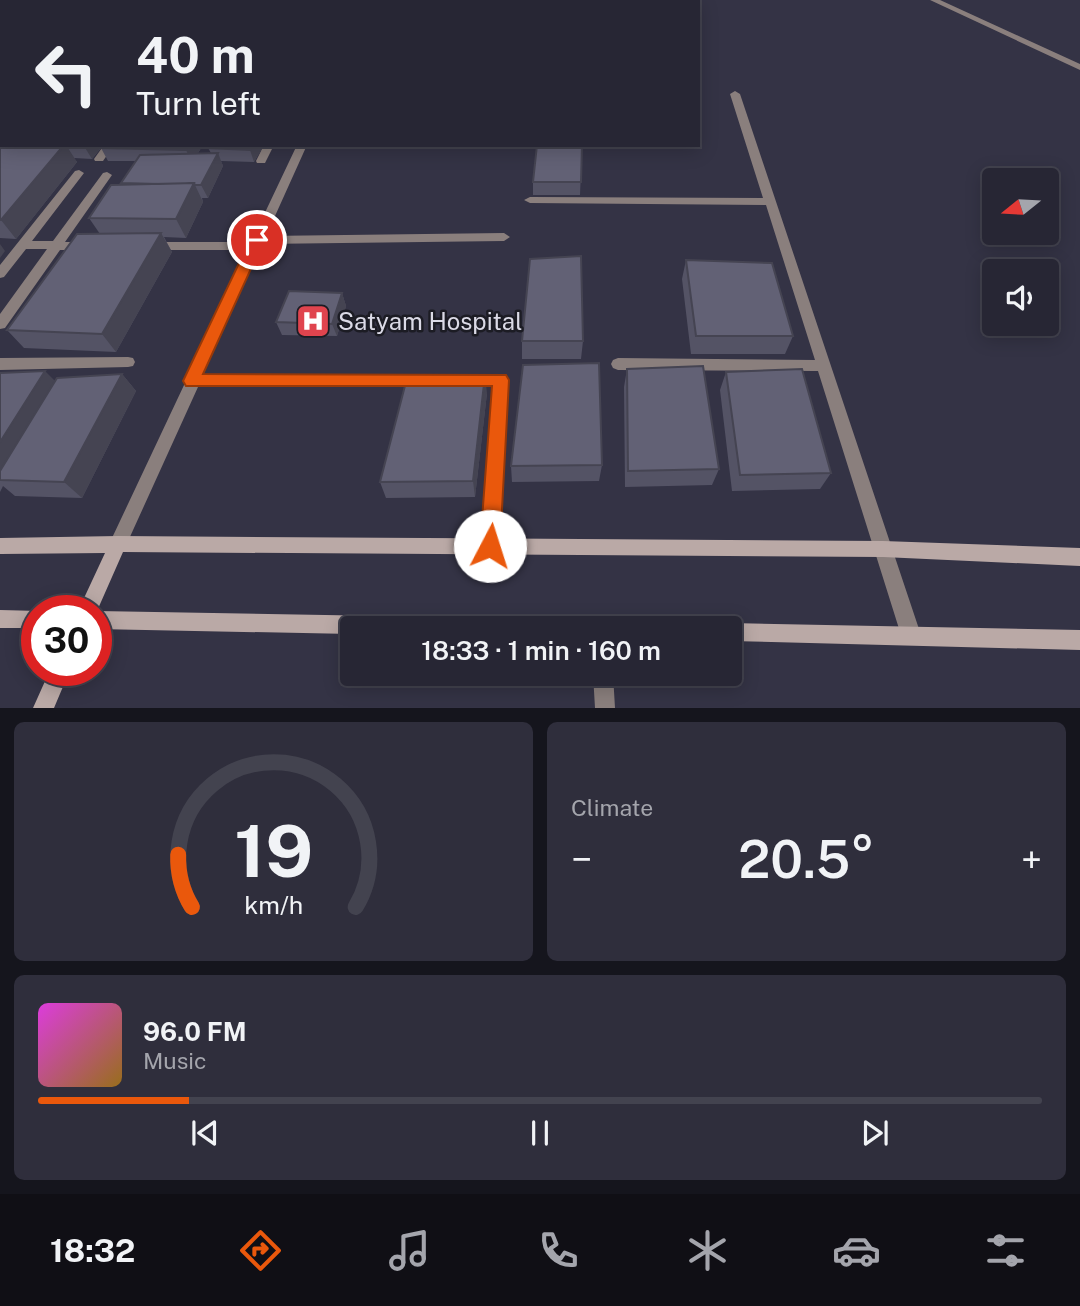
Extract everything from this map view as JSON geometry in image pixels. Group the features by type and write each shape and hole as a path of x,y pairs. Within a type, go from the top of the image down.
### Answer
{"street":[{"path":"934,0 1080,67"},
{"path":"735,93 911,635"},
{"path":"99,159 108,147"},
{"path":"261,160 268,147"},
{"path":"94,595 301,147"},
{"path":"0,274 79,173"},
{"path":"0,324 107,175"},
{"path":"530,200 771,202"},
{"path":"138,246 504,237"},
{"path":"23,245 97,246"},
{"path":"0,364 128,362"},
{"path":"618,364 823,366"},
{"path":"191,381 500,380 490,546"},
{"path":"0,546 118,544 883,549 1080,557"},
{"path":"0,619 21,620"},
{"path":"112,620 340,624"},
{"path":"742,632 1080,640"},
{"path":"43,708 53,686"},
{"path":"604,686 605,708"}],"building":[{"path":"0,147 62,147 1,220"},
{"path":"102,147 188,147 186,150"},
{"path":"209,147 251,147 250,150"},
{"path":"537,147 582,147 581,182 533,182"},
{"path":"218,153 201,185 121,183 140,155"},
{"path":"194,183 176,219 89,218 111,185"},
{"path":"161,233 102,334 7,330 77,234"},
{"path":"581,256 583,341 522,341 530,259"},
{"path":"686,260 772,263 793,336 696,336"},
{"path":"289,291 342,293 332,324 276,322"},
{"path":"599,363 602,465 511,466 523,365"},
{"path":"703,366 719,469 628,471 627,369"},
{"path":"802,369 831,473 740,475 726,372"},
{"path":"45,371 0,442 0,373"},
{"path":"122,374 64,482 0,480 0,471 57,378"},
{"path":"485,375 473,481 380,482 407,378"}],"place":[{"name":"Satyam Hospital","path":"313,321"}],"route":[{"path":"257,240 191,381 500,380 490,546"}]}
